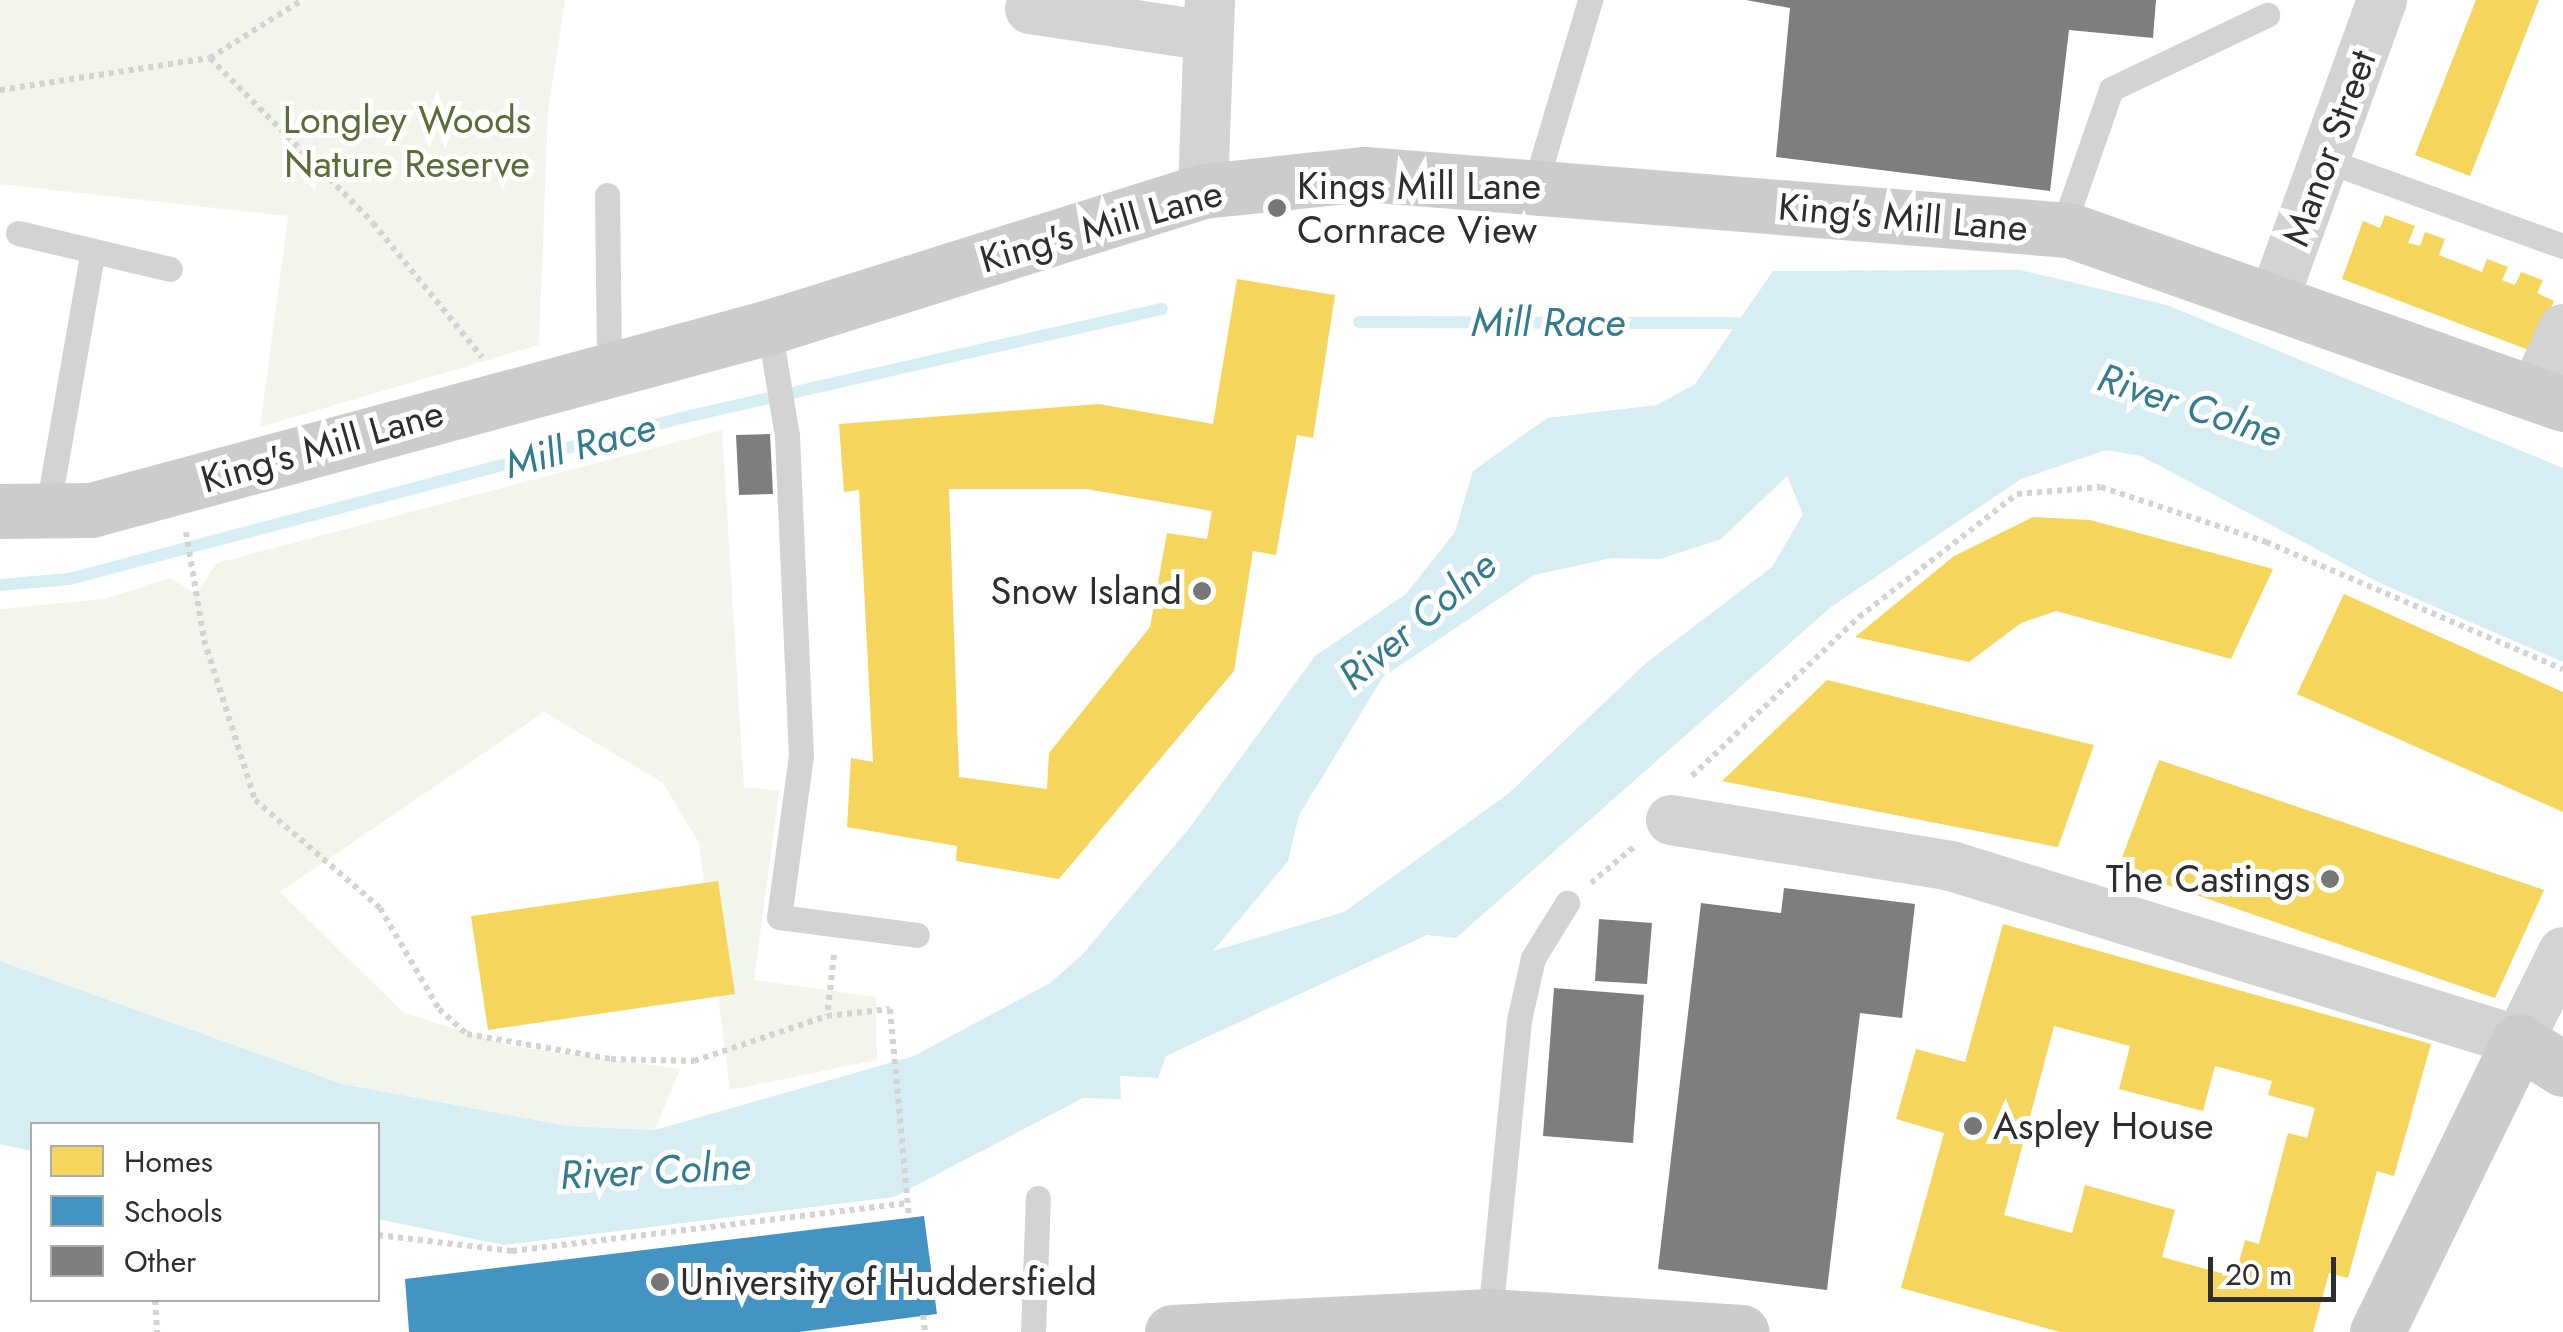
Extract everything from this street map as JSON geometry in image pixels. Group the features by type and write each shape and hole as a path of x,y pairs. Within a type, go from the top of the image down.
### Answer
{"street":[{"name":"Manor Street","path":"2275,296 2382,0"},
{"path":"1030,9 1206,17 1203,190"},
{"name":"King's Mill Lane","path":"24,512 90,510 608,365 772,352 1203,190 1365,174 2062,230 2275,296 2549,398"},
{"path":"2549,398 2563,329"},
{"path":"1675,804 1951,866 2541,1055"},
{"path":"2376,1332 2541,1055 2563,952"},
{"path":"1172,1332 1489,1324 1742,1332"}],"lane":[{"path":"1535,185 1590,0"},
{"path":"2062,230 2111,89 2267,14"},
{"path":"2325,160 2563,246"},
{"path":"606,196 608,365"},
{"path":"18,232 92,254 170,269"},
{"path":"24,512 92,254"},
{"path":"772,352 786,436 801,755 779,917 917,935"},
{"path":"1489,1324 1519,1020 1533,958 1567,903"},
{"path":"1032,1332 1038,1198"}],"path":[{"path":"0,90 210,58 302,0"},
{"path":"210,58 373,223 511,393"},
{"path":"1567,903 1675,804 1859,617 2017,494 2101,487 2266,542 2563,669"},
{"path":"186,531 196,595 255,800 380,908 439,1009 467,1034 511,1046 694,1061 827,1016 890,1010 908,1218"},
{"path":"827,1016 838,924"},
{"path":"380,1235 512,1251 906,1203"},
{"path":"156,1302 157,1332"},
{"path":"923,1315 925,1332"}],"green space":[{"name":"Longley Woods Nature Reserve","path":"0,0 565,0 548,111 539,345 260,427 288,216 0,184"},
{"path":"722,430 744,787 779,791 754,980 876,997 877,1060 730,1090 699,843 663,783 544,712 280,892 404,1013 511,1046 680,1069 655,1130 567,1126 342,1084 0,961 0,609 104,599 170,578 196,594 217,563"}],"water":[{"name":"River Colne","path":"2020,270 2167,305 2563,468 2563,662 2382,584 2141,456 2106,450 2021,479 1831,607 1456,938 1427,935 1166,1056 1158,1078 1120,1076 1121,1099 1083,1098 894,1197 504,1245 380,1219 380,1122 30,1122 30,1151 0,1144 0,961 342,1084 567,1126 655,1130 914,1056 1050,983 1081,956 1191,826 1315,656 1406,594 1455,532 1473,471 1547,418 1657,405 1695,384 1773,271","holes":["1787,476 1803,514 1772,567 1646,663 1508,794 1344,912 1213,951 1288,861 1299,815 1383,677 1534,575 1612,558 1660,559 1721,539"]}],"building: Homes":[{"path":"2476,0 2539,0 2470,176 2415,155"},
{"path":"2385,215 2415,226 2408,243 2420,246 2425,232 2445,239 2439,255 2482,272 2487,259 2508,267 2502,280 2515,285 2521,272 2543,280 2537,293 2554,301 2534,352 2342,279 2363,221 2380,228"},
{"name":"Snow Island","path":"1237,279 1335,295 1313,438 1297,435 1276,555 1253,551 1234,671 1059,879 956,861 957,846 847,827 851,758 873,762 859,490 844,492 839,424 1099,404 1213,424","holes":["949,489 1087,489 1212,511 1207,539 1167,533 1150,627 1049,753 1047,789 959,777"]},
{"path":"2033,517 2090,520 2273,569 2231,659 2056,611 2021,623 1969,662 1855,637 1954,556"},
{"path":"2344,594 2563,692 2563,812 2297,694"},
{"path":"1827,680 2094,745 2058,847 1722,781"},
{"name":"The Castings","path":"2159,760 2544,890 2495,998 2118,868"},
{"path":"718,881 735,994 488,1030 471,916"},
{"name":"Aspley House","path":"2003,924 2431,1044 2394,1176 2377,1171 2348,1278 2329,1273 2313,1332 2060,1332 1901,1288 1944,1133 1896,1119 1916,1049 1965,1062","holes":["2054,1026 2130,1046 2119,1089 2203,1111 2215,1066 2272,1081 2268,1095 2315,1108 2307,1138 2288,1133 2259,1244 2245,1240 2235,1277 2162,1257 2175,1210 2085,1185 2072,1233 2004,1215"]}],"building: Schools":[{"name":"University of Huddersfield","path":"924,1216 937,1314 799,1332 409,1332 405,1279"}],"building: Other":[{"path":"1746,0 2156,0 2153,38 2069,30 2050,191 1776,157 1790,8"},
{"path":"770,434 773,494 739,495 736,435"},
{"path":"1784,888 1915,904 1902,1018 1860,1013 1827,1290 1658,1269 1701,903 1781,913"},
{"path":"1599,919 1652,923 1647,984 1595,981"},
{"path":"1554,988 1644,995 1633,1143 1543,1136"}],"waterway":[{"name":"Mill Race","path":"0,585 69,579 681,418 1162,309"},
{"name":"Mill Race","path":"1359,322 1737,323"}],"place":[{"name":"Kings Mill Lane Cornrace View","path":"1277,208"},
{"name":"Snow Island","path":"1202,591"},
{"name":"The Castings","path":"2330,879"},
{"name":"Aspley House","path":"1973,1126"},
{"name":"University of Huddersfield","path":"660,1282"}]}
